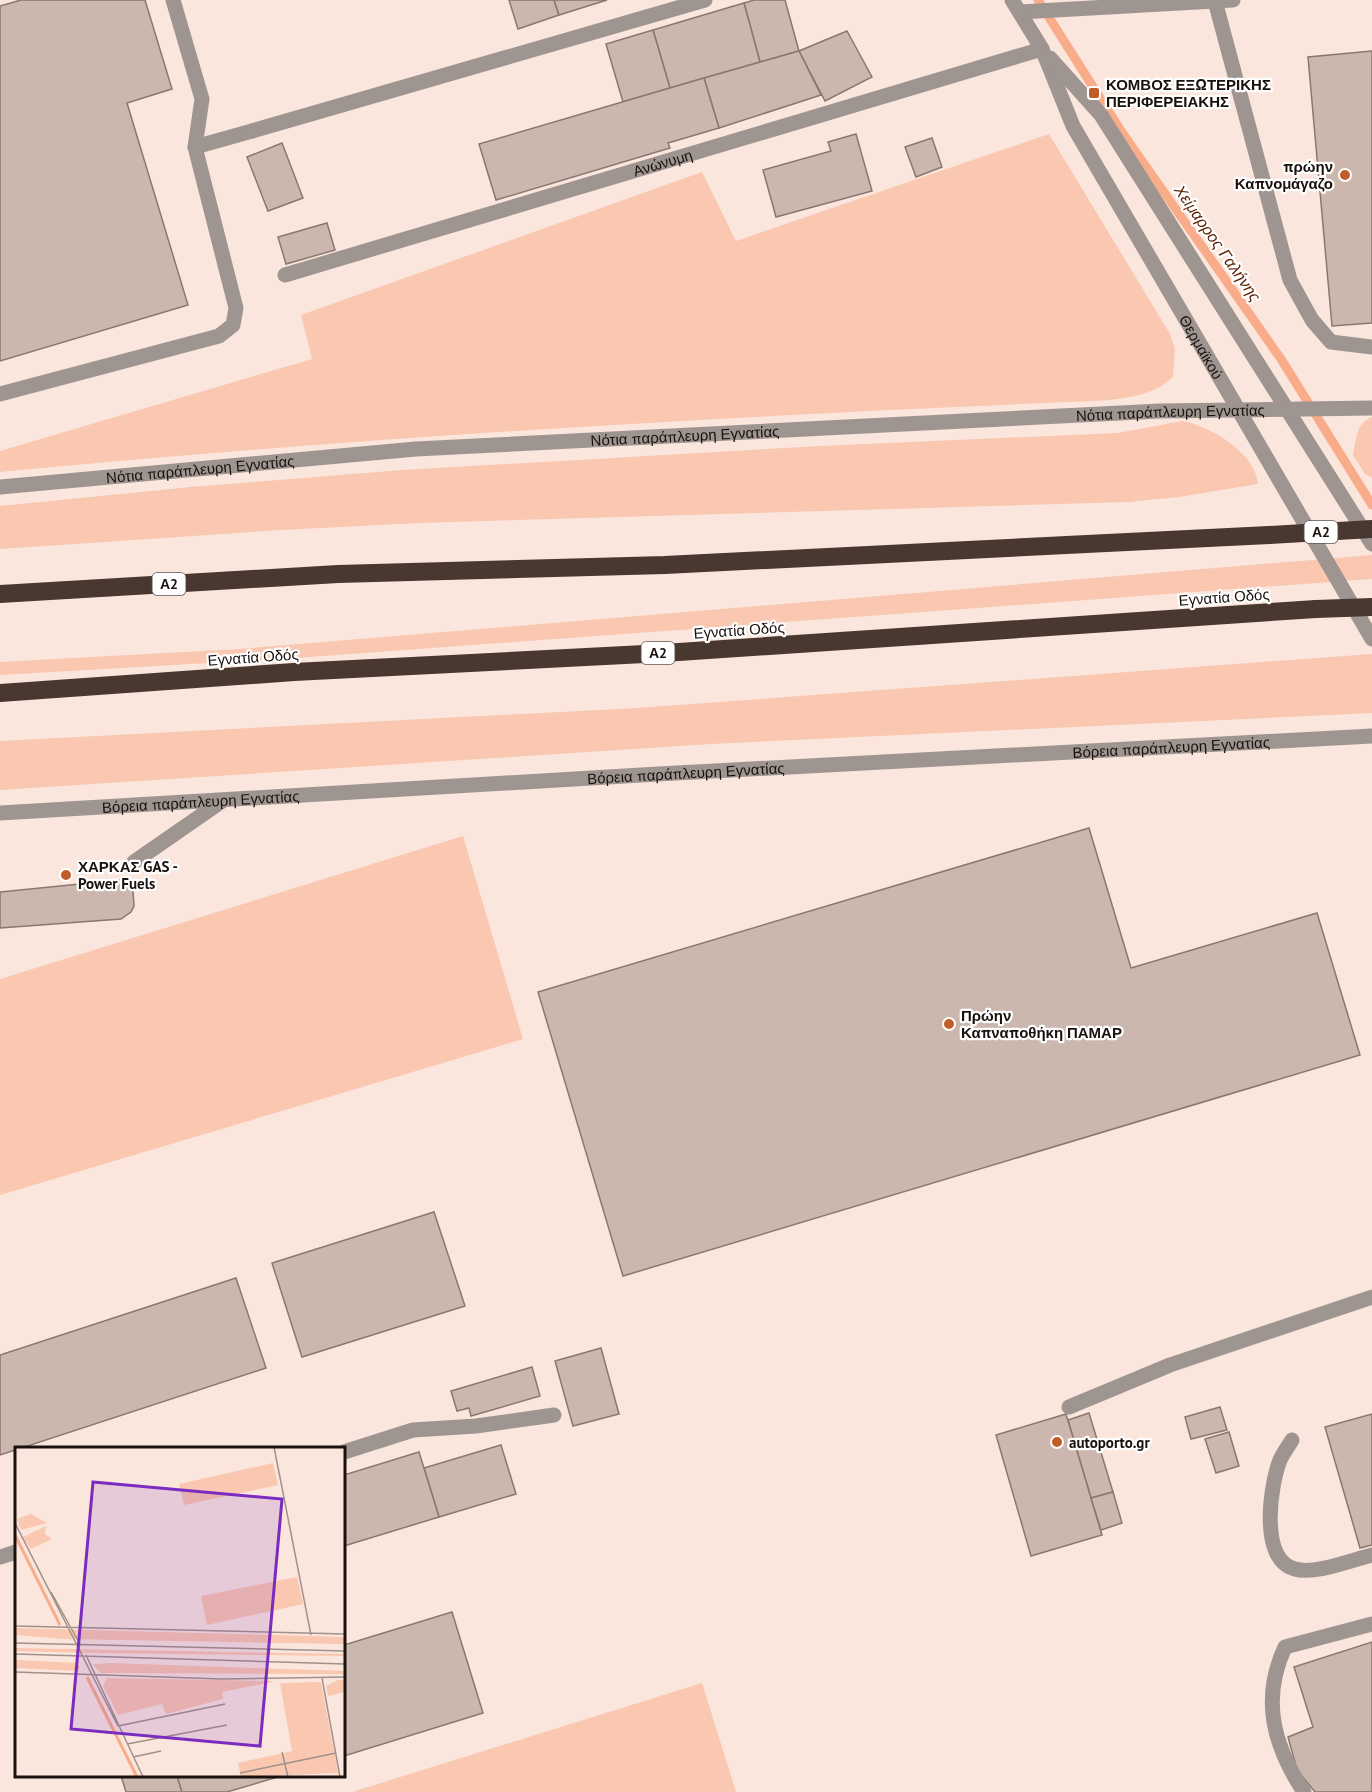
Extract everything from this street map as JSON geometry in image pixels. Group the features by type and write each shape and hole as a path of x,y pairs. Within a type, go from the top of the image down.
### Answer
{"highway":[{"name":"Α2","path":"0,594 338,574 665,565 1372,529"},
{"name":"Εγνατία Οδός","path":"0,693 294,672 664,653 1372,607"}],"street":[{"path":"0,394 219,336 233,325 236,308 195,147 202,99 173,0"},
{"path":"195,147 705,0"},
{"path":"1016,6 1233,0"},
{"path":"1215,1 1290,280 1312,320 1330,342 1372,347"},
{"name":"Θερμαϊκού","path":"1016,6 1042,49 1073,126 1372,639"},
{"name":"Θερμαϊκού","path":"1042,49 1101,115 1372,544"},
{"name":"Ανώνυμη","path":"285,275 1042,49"},
{"name":"Νότια παράπλευρη Εγνατίας","path":"0,487 416,449 1160,411 1372,408"},
{"name":"Βόρεια παράπλευρη Εγνατίας","path":"0,813 1372,736"},
{"path":"134,862 222,801"},
{"path":"1069,1407 1170,1365 1372,1297"},
{"path":"345,1452 413,1430 476,1426 554,1415"},
{"path":"1292,1440 1280,1458 1270,1502 1272,1542 1281,1562 1298,1570 1309,1570 1372,1555"},
{"path":"0,1557 15,1552"},
{"path":"1304,1792 1284,1756 1275,1730 1272,1699 1274,1671 1285,1647 1372,1624"}],"shaded area":[{"path":"1049,134 1170,334 1175,349 1173,377 1165,384 1146,393 1126,398 1094,401 683,421 410,438 0,472 0,451 312,359 301,315 702,172 736,241"},
{"path":"1372,417 1372,478 1365,474 1353,455 1360,428"},
{"path":"1182,421 1205,428 1240,451 1255,472 1258,484 1179,497 1128,502 419,523 0,549 0,506 191,487 402,470 820,446 1118,433"},
{"path":"1372,555 1372,579 296,658 0,675 0,662 240,649"},
{"path":"1372,654 1372,713 711,744 0,790 0,741 637,708"},
{"path":"463,836 523,1039 0,1195 0,979"},
{"path":"702,1683 736,1792 352,1792"}],"building":[{"path":"21,0 145,0 172,89 127,103 188,305 0,361 0,6"},
{"path":"509,0 554,0 559,15 518,29"},
{"path":"554,0 607,0 559,15"},
{"path":"754,0 785,0 799,51 760,62 744,3"},
{"path":"744,3 760,62 670,88 653,30"},
{"path":"653,30 670,88 623,102 606,44"},
{"path":"847,31 872,77 825,101 799,51"},
{"path":"799,51 821,95 719,128 704,78"},
{"name":"πρώην Καπνομάγαζο","path":"1372,51 1372,323 1332,326 1308,57"},
{"path":"704,78 719,128 668,143 670,148 496,200 479,144"},
{"path":"856,134 872,191 776,217 763,170 831,151 828,142"},
{"path":"932,138 942,167 916,177 905,147"},
{"path":"282,143 303,198 268,211 247,157"},
{"path":"327,223 335,250 286,264 278,237"},
{"name":"Πρώην Καπναποθήκη ΠΑΜΑΡ","path":"1089,828 1131,968 1317,913 1360,1055 623,1276 538,992"},
{"path":"120,880 133,891 134,906 131,912 121,919 0,928 0,892"},
{"path":"434,1212 465,1306 302,1357 272,1263"},
{"path":"236,1278 266,1368 24,1447 15,1447 15,1450 0,1455 0,1355"},
{"path":"601,1348 619,1414 573,1426 555,1361"},
{"path":"532,1367 540,1396 471,1416 469,1408 457,1411 451,1391"},
{"path":"1220,1407 1227,1430 1191,1439 1185,1417"},
{"path":"1089,1413 1113,1492 1091,1498 1068,1420"},
{"path":"1066,1414 1102,1535 1031,1556 996,1435"},
{"path":"1372,1414 1372,1545 1360,1548 1325,1427"},
{"path":"1229,1432 1239,1466 1216,1473 1205,1439"},
{"path":"501,1445 516,1494 439,1517 424,1468"},
{"path":"419,1452 439,1517 345,1546 345,1475"},
{"path":"1113,1492 1122,1523 1101,1530 1091,1498"},
{"path":"452,1612 483,1713 345,1756 345,1645"},
{"path":"1372,1642 1372,1792 1315,1792 1297,1770 1288,1737 1313,1727 1294,1667"},
{"path":"121,1777 177,1777 182,1792 126,1792"},
{"path":"177,1777 278,1777 227,1792 182,1792"}],"waterway":[{"name":"Χείμαρρος Γαλήνης","path":"1038,0 1121,131 1281,359 1372,505"}],"place":[{"name":"ΚΟΜΒΟΣ ΕΞΩΤΕΡΙΚΗΣ ΠΕΡΙΦΕΡΕΙΑΚΗΣ","path":"1094,93"},
{"name":"πρώην Καπνομάγαζο","path":"1345,175"},
{"name":"ΧΑΡΚΑΣ GAS - Power Fuels","path":"66,875"},
{"name":"Πρώην Καπναποθήκη ΠΑΜΑΡ","path":"949,1024"},
{"name":"autoporto.gr","path":"1057,1442"}]}
